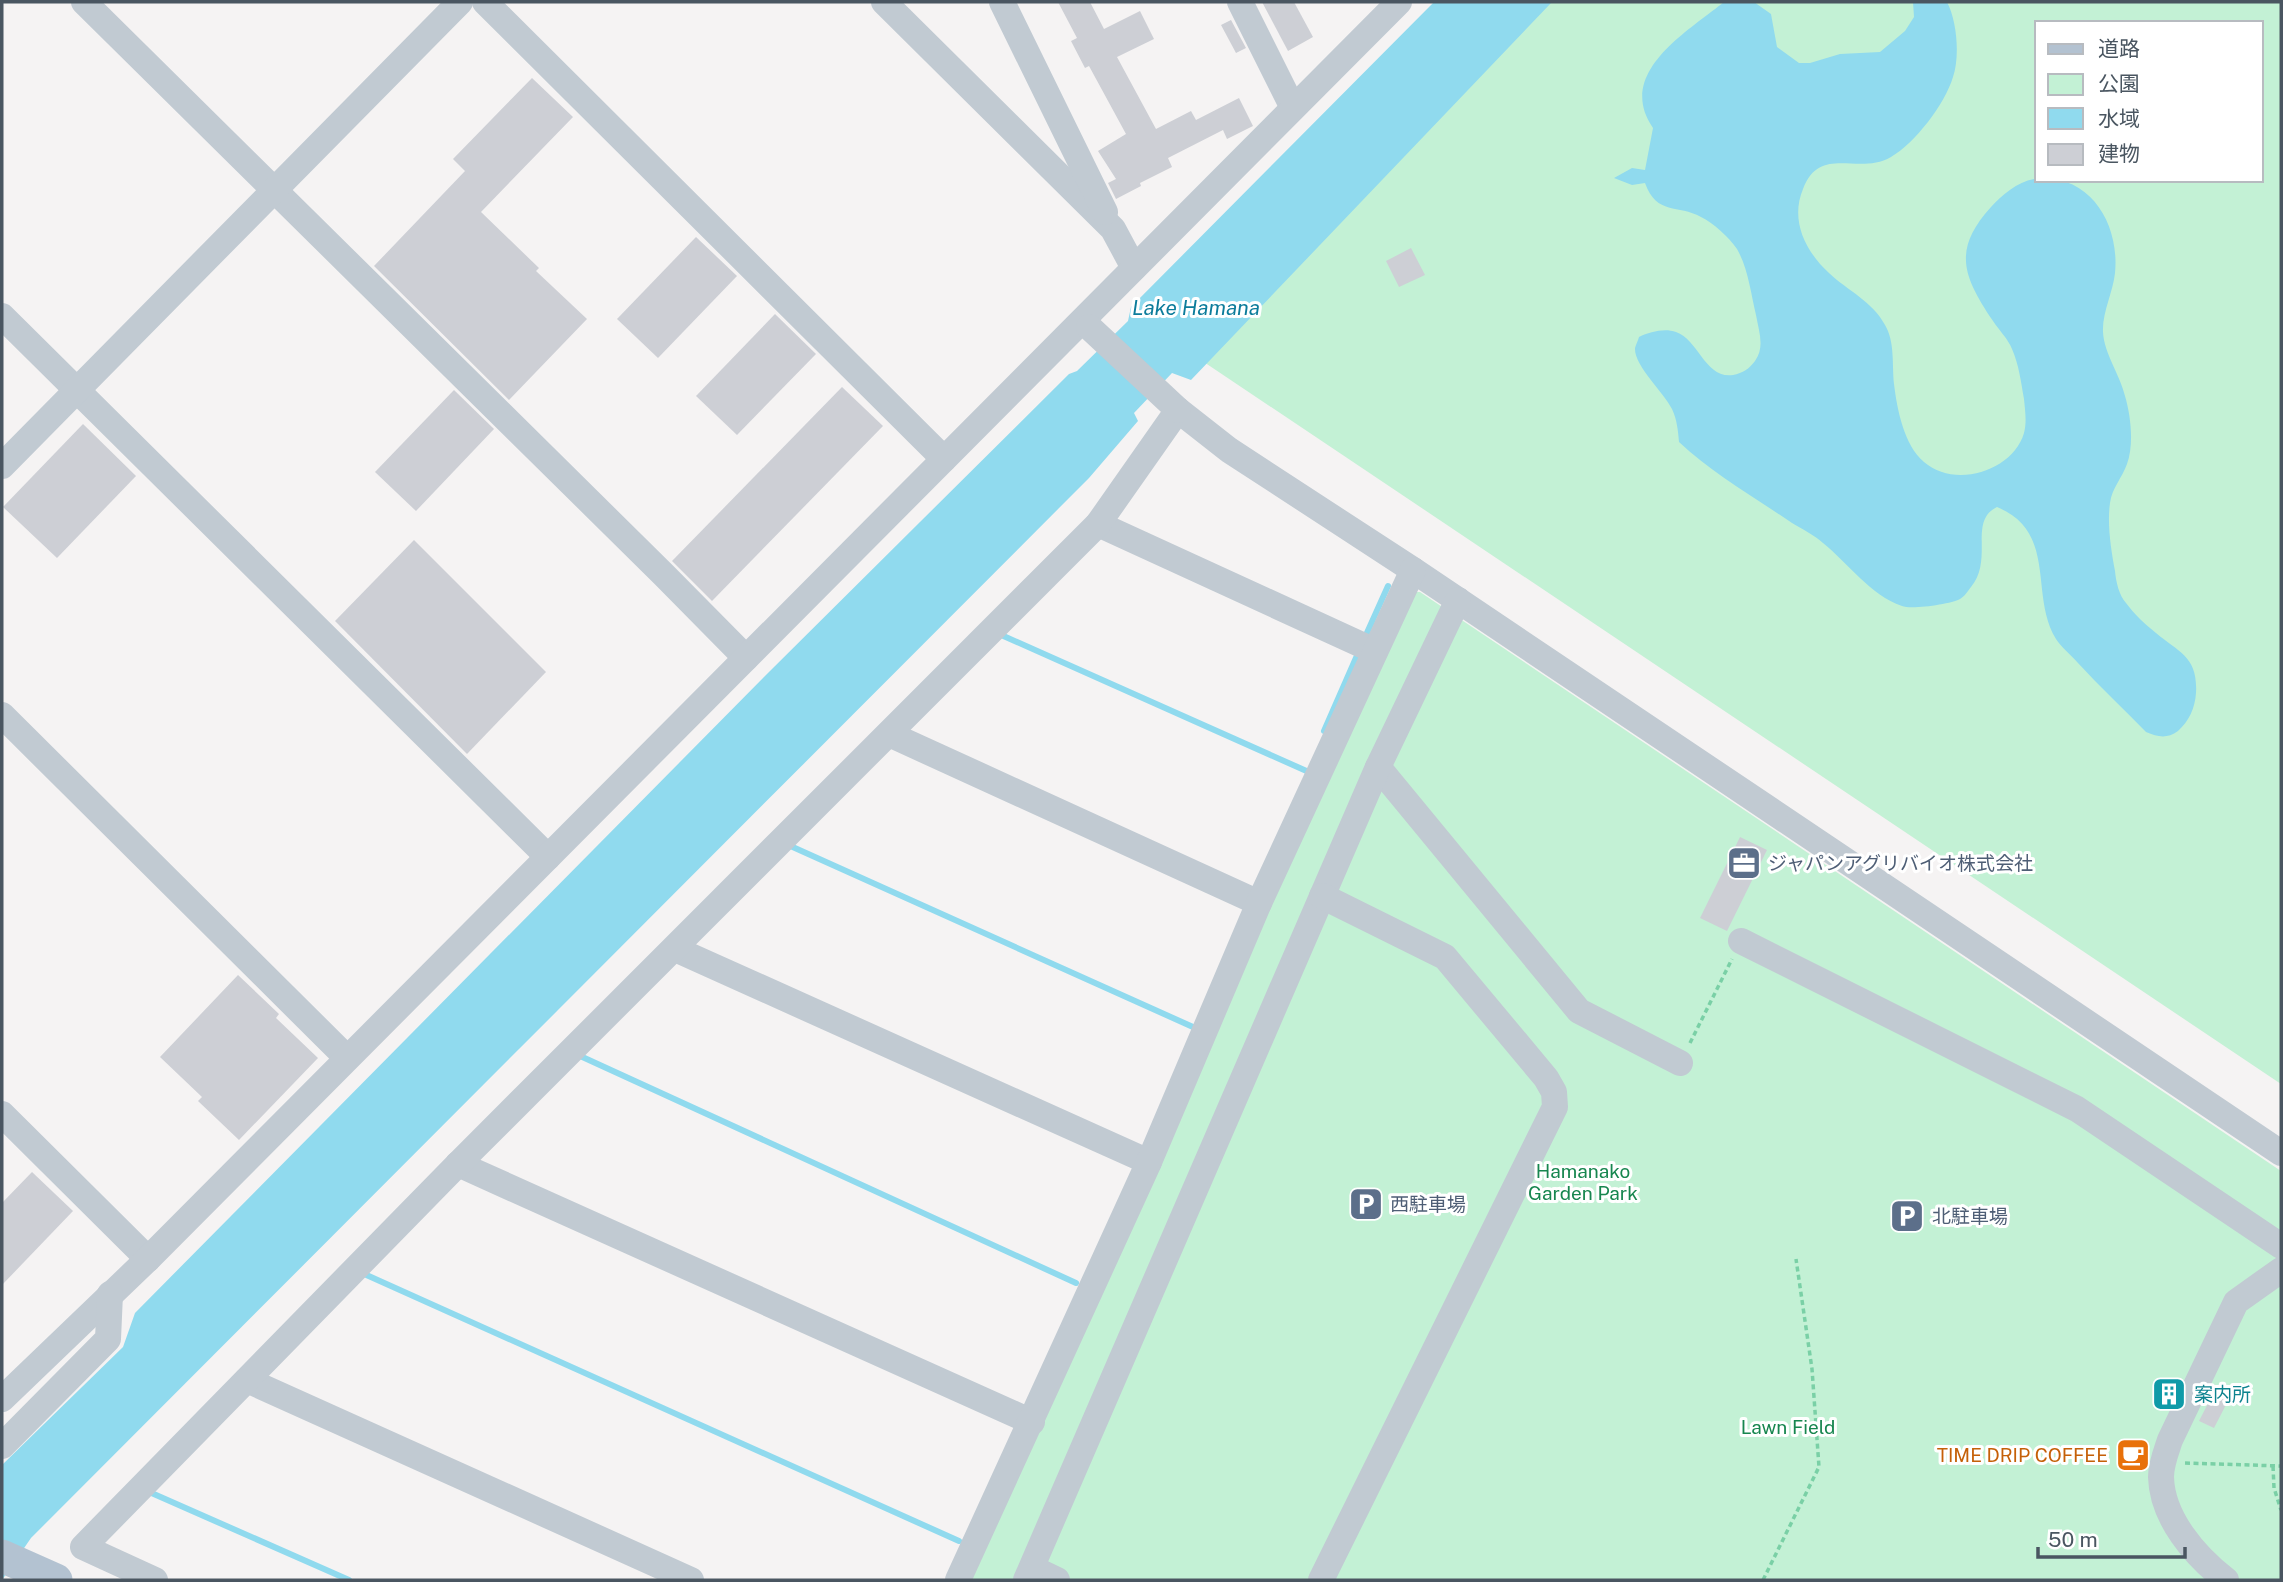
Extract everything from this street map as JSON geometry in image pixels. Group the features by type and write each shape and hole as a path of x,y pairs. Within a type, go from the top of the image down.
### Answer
{"main road":[{"path":"13,1561 56,1580"}],"street":[{"path":"84,2 746,658"},
{"path":"2,466 460,2"},
{"path":"485,2 944,459"},
{"path":"884,2 1113,229"},
{"path":"1002,2 1134,268"},
{"path":"1240,2 1293,108"},
{"path":"2,1399 148,1259 944,459 1086,324 1134,268 1399,2"},
{"path":"2,316 548,856"},
{"path":"1086,324 1178,410 1230,450 2281,1153"},
{"path":"155,1580 83,1547 458,1164 1098,524 1178,410"},
{"path":"1098,524 1375,651"},
{"path":"958,1580 1149,1162 1259,903 1413,570"},
{"path":"1057,1580 1029,1574 1378,767 1458,600"},
{"path":"2,715 347,1058"},
{"path":"889,734 1259,903"},
{"path":"1378,767 1579,1011 1680,1063"},
{"path":"1321,1580 1555,1107 1554,1092 1546,1078 1445,957 1322,896"},
{"path":"1741,941 2077,1109 2281,1246"},
{"path":"675,949 1149,1162"},
{"path":"2,1114 148,1259"},
{"path":"458,1164 1032,1422"},
{"path":"2226,1580 2201,1559 2182,1533 2165,1497 2161,1478 2163,1462 2170,1440 2236,1302 2281,1270"},
{"path":"2,1446 108,1339 110,1294"},
{"path":"247,1380 691,1580"}],"path":[{"path":"1680,1063 1741,941"},
{"path":"1763,1580 1819,1467 1812,1369 1796,1259"},
{"path":"2163,1462 2281,1466"},
{"path":"2273,1466 2274,1484 2281,1510"},
{"path":"2274,1484 2281,1493"}],"green space":[{"path":"1511,2 2281,2 2281,1084 1183,348"},
{"name":"Hamanako Garden Park","path":"1410,592 1420,592 2281,1171 2281,1580 965,1580"}],"water":[{"name":"Lake Hamana","path":"1434,2 1552,2 1191,380 1172,373 1134,413 1138,421 1089,478 31,1538 2,1580 2,1465 123,1347 135,1313 770,671 1069,374 1077,371 1128,321 1131,307"},
{"path":"1724,2 1754,2 1771,14 1777,47 1799,63 1810,63 1840,54 1880,52 1905,31 1914,17 1913,2 1947,2 1955,29 1955,69 1949,88 1936,110 1919,133 1891,157 1866,164 1841,163 1819,168 1810,175 1803,189 1798,212 1802,234 1813,255 1829,273 1873,309 1885,325 1892,346 1895,394 1903,426 1917,455 1937,470 1966,475 1996,466 2018,446 2025,429 2024,399 2014,355 1975,290 1966,263 1971,237 1979,222 2005,194 2034,179 2035,182 2070,184 2085,192 2097,204 2106,219 2115,254 2115,273 2104,317 2104,340 2123,388 2131,439 2127,464 2110,503 2111,546 2117,584 2124,600 2144,623 2186,657 2194,671 2196,693 2193,709 2185,723 2174,734 2162,736 2146,732 2058,642 2048,622 2035,548 2028,532 2016,518 1997,507 1988,513 1982,531 1978,576 1961,598 1931,606 1902,606 1870,587 1816,537 1719,474 1679,442 1672,409 1639,363 1635,348 1639,337 1657,331 1676,332 1684,336 1709,365 1723,375 1743,372 1755,361 1761,345 1744,264 1730,240 1706,220 1692,213 1662,205 1650,193 1645,183 1632,185 1614,178 1632,168 1645,170 1653,128 1644,108 1643,89 1649,72 1660,56"}],"building":[{"path":"1058,2 1090,2 1104,29 1140,11 1154,39 1117,57 1156,129 1191,111 1196,120 1239,98 1253,126 1227,139 1223,130 1168,158 1172,167 1116,199 1108,183 1116,179 1098,151 1126,134 1089,66 1085,68 1071,41 1077,38"},
{"path":"1262,2 1294,2 1313,37 1288,51"},
{"path":"1231,20 1246,48 1236,53 1221,25"},
{"path":"532,78 573,117 481,212 539,268 536,271 587,319 509,400 374,266 465,171 453,159"},
{"path":"696,237 737,276 658,358 617,319"},
{"path":"1411,248 1425,275 1399,287 1386,261"},
{"path":"775,314 816,354 737,435 696,396"},
{"path":"842,387 883,426 712,601 672,561"},
{"path":"454,390 494,429 416,511 375,472"},
{"path":"83,424 136,476 57,558 3,507"},
{"path":"414,540 546,672 467,754 335,621"},
{"path":"1740,837 1767,850 1727,931 1700,918"},
{"path":"238,975 279,1014 276,1018 318,1058 239,1140 198,1101 202,1097 160,1057"},
{"path":"32,1172 73,1211 2,1285 2,1203"},
{"path":"2216,1388 2231,1395 2214,1428 2199,1421"}],"waterway":[{"path":"1366,635 1388,586"},
{"path":"999,634 1311,773"},
{"path":"1324,731 1359,651"},
{"path":"786,844 1193,1027"},
{"path":"578,1055 1076,1283"},
{"path":"362,1273 959,1541"},
{"path":"147,1491 349,1580"}],"place":[{"name":"ジャパンアグリバイオ株式会社","path":"1744,863"},
{"name":"西駐車場","path":"1366,1204"},
{"name":"北駐車場","path":"1907,1216"},
{"name":"案内所","path":"2169,1394"},
{"name":"TIME DRIP COFFEE","path":"2133,1455"}],"park label":[{"name":"Lawn Field","path":"1788,1427"}]}
